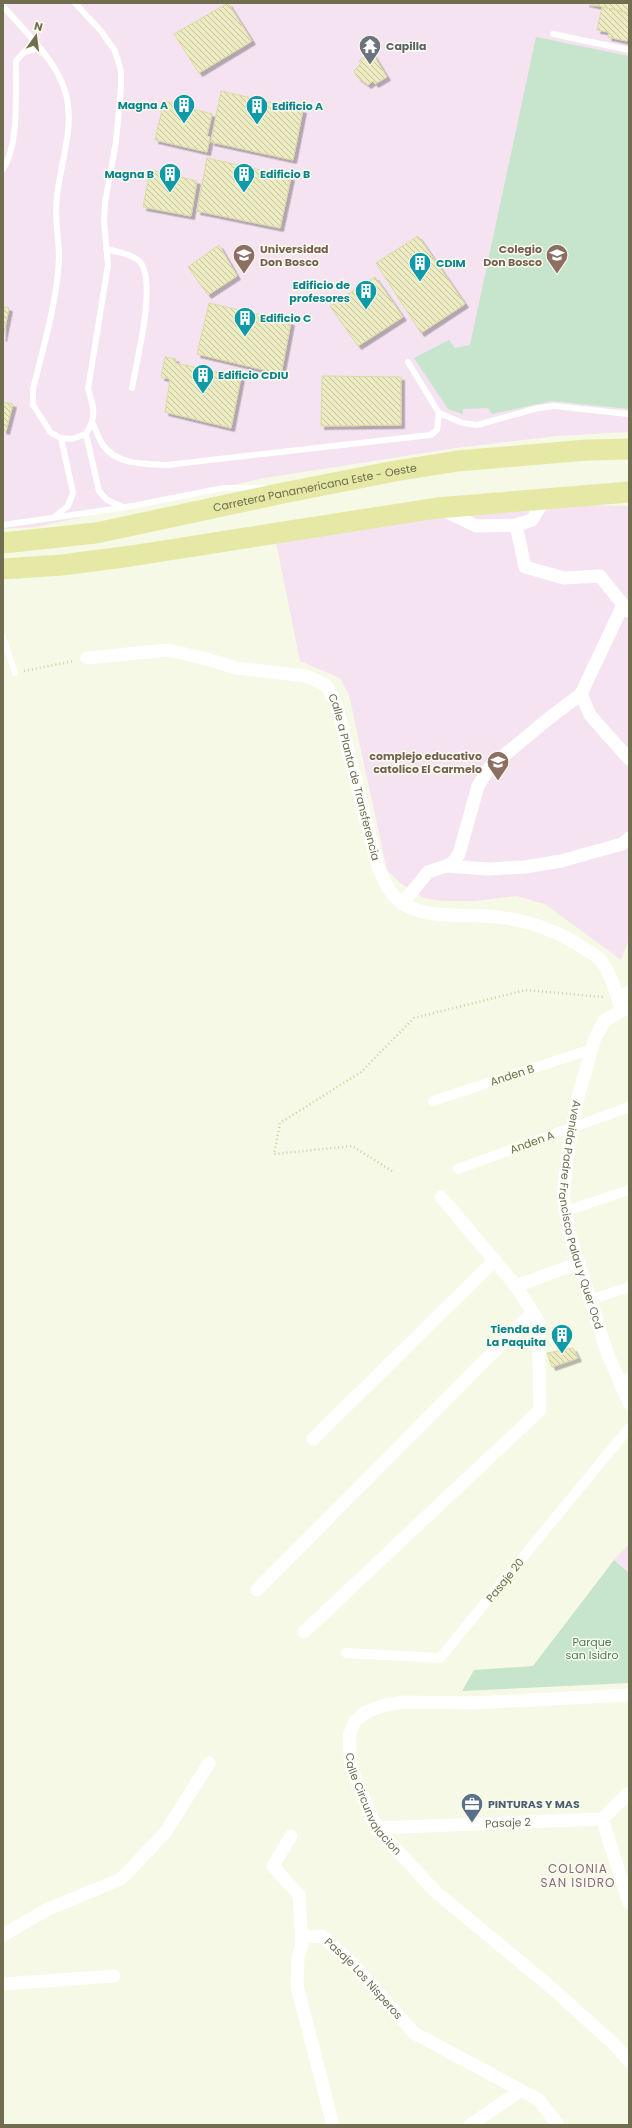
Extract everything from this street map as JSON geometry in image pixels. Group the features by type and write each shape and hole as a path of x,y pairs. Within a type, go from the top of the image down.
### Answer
{"highway":[{"name":"Carretera Panamericana Este - Oeste","path":"3,542 96,533 283,493 395,471 458,461 586,450 629,450"},
{"path":"3,569 62,565 131,556 437,508 629,492"}],"street":[{"path":"437,508 476,526 516,525 532,520 545,498"},
{"path":"446,866 459,854 478,786 489,768 542,723 581,694 626,608 600,576 564,578 525,567 516,525"},
{"name":"Calle a Planta de Transferencia","path":"86,658 168,650 207,659 236,668 306,676 326,685 336,703 378,867 387,888 402,904 429,914 487,916 524,921 552,931 573,941 601,960 624,1002"},
{"path":"581,694 590,715 629,759"},
{"path":"402,904 428,872 446,866 489,869 562,861 622,844 629,838"},
{"name":"Avenida Padre Francisco Palau y Quer Ocd","path":"624,1002 605,1020 594,1038 578,1097 572,1127 563,1196 571,1239 590,1300 608,1355 624,1380 629,1403"},
{"name":"Anden B","path":"433,1101 592,1049"},
{"name":"Anden A","path":"458,1169 629,1107"},
{"path":"566,1211 629,1190"},
{"path":"304,1632 540,1410 538,1321 516,1286 441,1197"},
{"path":"313,1439 494,1260"},
{"path":"516,1286 579,1264"},
{"path":"590,1300 629,1287"},
{"path":"257,1590 532,1313"},
{"name":"Pasaje 20","path":"346,1654 440,1658 629,1428"},
{"name":"Calle Circunvalacion","path":"629,1694 472,1703 405,1702 385,1705 366,1712 354,1722 349,1736 351,1767 376,1828 436,1892 554,1990 615,2045 629,2061"},
{"path":"3,1935 48,1909 121,1879 165,1833 209,1763"},
{"path":"629,1793 602,1819 629,1903"},
{"name":"Pasaje 2","path":"376,1828 602,1819"},
{"path":"291,1836 273,1866 300,1895 302,1944 298,1958 297,1986 333,2125"},
{"name":"Pasaje Los Nisperos","path":"302,1944 304,1937 322,1936 353,1964 414,2033 539,2100 558,2125"},
{"path":"3,1984 114,1976"},
{"path":"470,2125 520,2090"}],"lane":[{"path":"75,3 101,31 115,51 121,71 116,142 105,202 104,221 108,265 88,389 93,404 92,422 86,434 99,491 111,503 127,507"},
{"path":"3,6 39,48 60,76 68,103 69,118 56,204 59,257 56,284 33,388 33,405 51,433 61,438 72,439 86,434"},
{"path":"553,34 629,50"},
{"path":"3,168 10,159 14,121 16,60 24,52 39,48"},
{"path":"106,249 128,255 139,261 147,278 148,300 132,388"},
{"path":"92,422 103,446 116,456 136,464 167,465 430,436 437,430 439,413 408,362"},
{"path":"439,413 463,422 477,425 538,408 554,406 629,414"},
{"path":"52,519 68,506 73,493 61,438"},
{"path":"3,525 127,507 223,488 260,488 283,493"},
{"path":"3,637 15,673"}],"path":[{"path":"15,673 86,658"},
{"path":"392,1171 352,1146 274,1154 280,1123 361,1072 414,1018 526,990 624,1002"}],"shaded area":[{"name":"Universidad Don Bosco","path":"3,3 629,3 629,432 557,436 456,448 265,478 36,527 3,529"},
{"name":"complejo educativo catolico El Carmelo","path":"566,505 629,506 629,939 621,960 545,904 516,896 474,901 441,901 424,898 400,883 387,870 349,695 340,678 300,661 276,543 436,516"},
{"path":"629,1544 629,1573 614,1560"}],"green space":[{"name":"Colegio Don Bosco","path":"536,37 629,56 629,409 552,401 492,414 488,408 463,409 463,414 448,409 414,358 449,340 455,348 470,345"},
{"name":"Parque san Isidro","path":"614,1560 629,1573 629,1683 462,1691 474,1670 533,1666"}],"building":[{"path":"228,3 252,41 199,73 174,34"},
{"path":"586,3 629,3 629,13"},
{"path":"602,7 629,13 629,36 627,41 608,37 609,32 597,30"},
{"name":"Capilla","path":"371,51 387,77 375,84 373,81 368,85 357,77 354,71 361,63 359,61"},
{"name":"Edificio A","path":"221,91 303,110 293,160 211,142"},
{"name":"Magna A","path":"164,101 212,114 207,136 210,137 207,152 155,140"},
{"name":"Edificio B","path":"207,158 291,177 280,228 197,211"},
{"name":"Magna B","path":"150,170 197,181 191,216 143,207"},
{"name":"CDIM","path":"418,236 465,304 421,333 376,263"},
{"path":"219,245 237,276 208,295 188,267"},
{"name":"Edificio de profesores","path":"375,277 403,317 358,346 330,306"},
{"name":"Edificio C","path":"209,303 291,322 281,374 197,354"},
{"path":"3,307 9,308 3,338"},
{"name":"Edificio CDIU","path":"165,357 176,359 175,363 241,377 231,428 165,412 170,379 161,377"},
{"path":"322,376 401,377 401,425 321,426"},
{"path":"3,402 13,404 6,431 3,430"},
{"name":"Tienda de La Paquita","path":"573,1348 578,1358 552,1367 547,1353"}],"place":[{"name":"Capilla","path":"370,66"},
{"name":"Magna A","path":"184,124"},
{"name":"Edificio A","path":"257,126"},
{"name":"Magna B","path":"170,194"},
{"name":"Edificio B","path":"244,194"},
{"name":"Universidad Don Bosco","path":"244,274"},
{"name":"Colegio Don Bosco","path":"557,274"},
{"name":"CDIM","path":"420,282"},
{"name":"Edificio de profesores","path":"366,310"},
{"name":"Edificio C","path":"245,338"},
{"name":"Edificio CDIU","path":"203,394"},
{"name":"complejo educativo catolico El Carmelo","path":"498,782"},
{"name":"Tienda de La Paquita","path":"562,1354"},
{"name":"PINTURAS Y MAS","path":"472,1824"}],"district":[{"name":"COLONIA SAN ISIDRO","path":"578,1875"}]}
